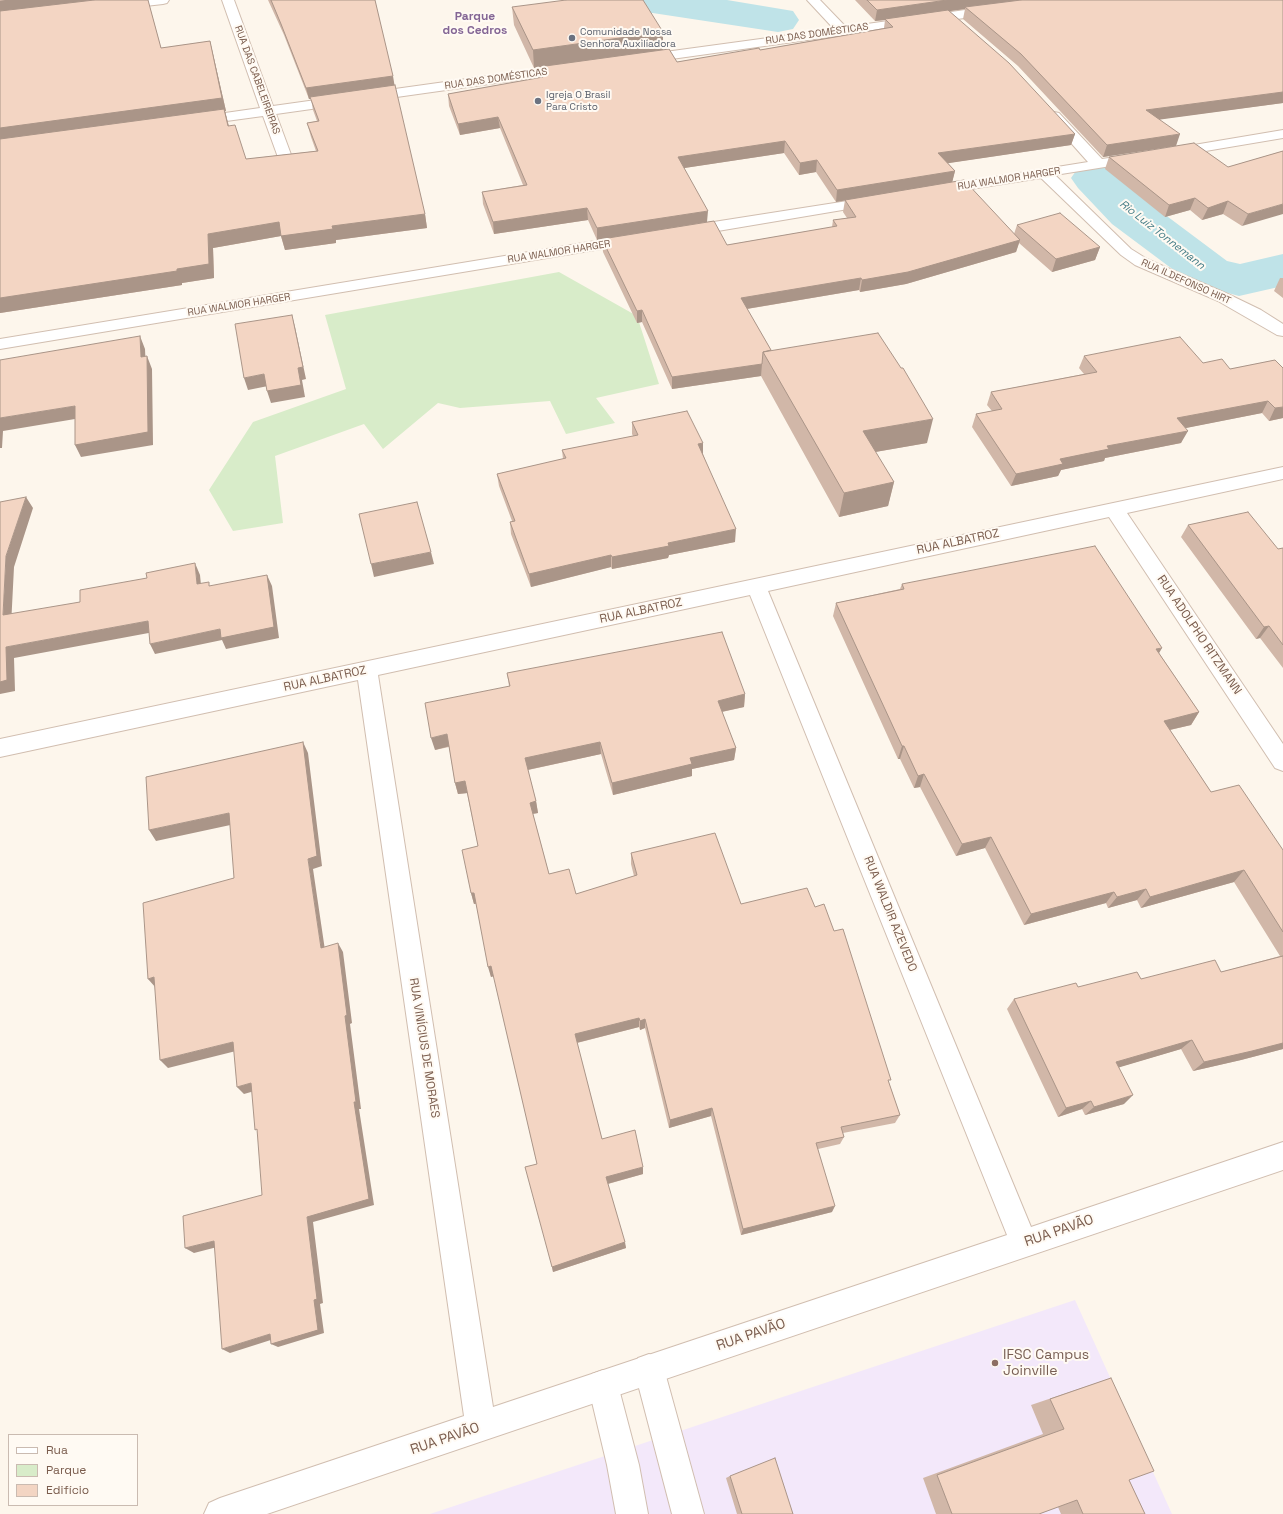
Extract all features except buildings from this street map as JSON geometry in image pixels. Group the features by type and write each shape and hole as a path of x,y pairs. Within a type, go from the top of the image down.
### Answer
{"street":[{"path":"108,7 163,0"},
{"name":"RUA DAS CABELEIREIRAS","path":"228,0 286,160"},
{"path":"813,0 843,31"},
{"name":"RUA DAS DOMÉSTICAS","path":"630,60 1002,9"},
{"path":"949,16 960,26"},
{"name":"RUA DAS DOMÉSTICAS","path":"181,123 583,67"},
{"path":"1043,104 1098,164"},
{"name":"RUA WALMOR HARGER","path":"926,192 1283,134"},
{"name":"RUA ILDEFONSO HIRT","path":"1044,173 1126,252 1141,262 1224,298 1283,331"},
{"path":"675,233 887,199"},
{"name":"RUA WALMOR HARGER","path":"0,344 643,238"},
{"name":"RUA ALBATROZ","path":"0,748 1283,473"},
{"name":"RUA ADOLPHO RITZMANN","path":"1114,509 1283,762"},
{"name":"RUA WALDIR AZEVEDO","path":"756,586 1024,1243"},
{"name":"RUA VINÍCIUS DE MORAES","path":"367,670 481,1426"},
{"name":"RUA PAVÃO","path":"220,1514 1283,1156"},
{"path":"649,1369 688,1514"},
{"path":"603,1385 623,1465 632,1514"}],"shaded area":[{"name":"IFSC Campus Joinville","path":"1075,1300 1172,1514 430,1514"}],"green space":[{"path":"559,272 637,316 659,384 596,398 615,423 566,434 550,401 460,408 438,403 383,449 364,424 275,456 283,523 233,531 209,490 253,422 346,389 325,315"}],"waterway":[{"name":"Rio Luiz Tonnemann","path":"646,0 778,20"},
{"name":"Rio Luiz Tonnemann","path":"1095,178 1130,213 1209,272 1239,280 1283,270"}],"place":[{"name":"Comunidade Nossa Senhora Auxiliadora","path":"572,38"},
{"name":"Igreja O Brasil Para Cristo","path":"538,101"},
{"name":"IFSC Campus Joinville","path":"995,1363"}],"district":[{"name":"Parque dos Cedros","path":"475,24"}]}
